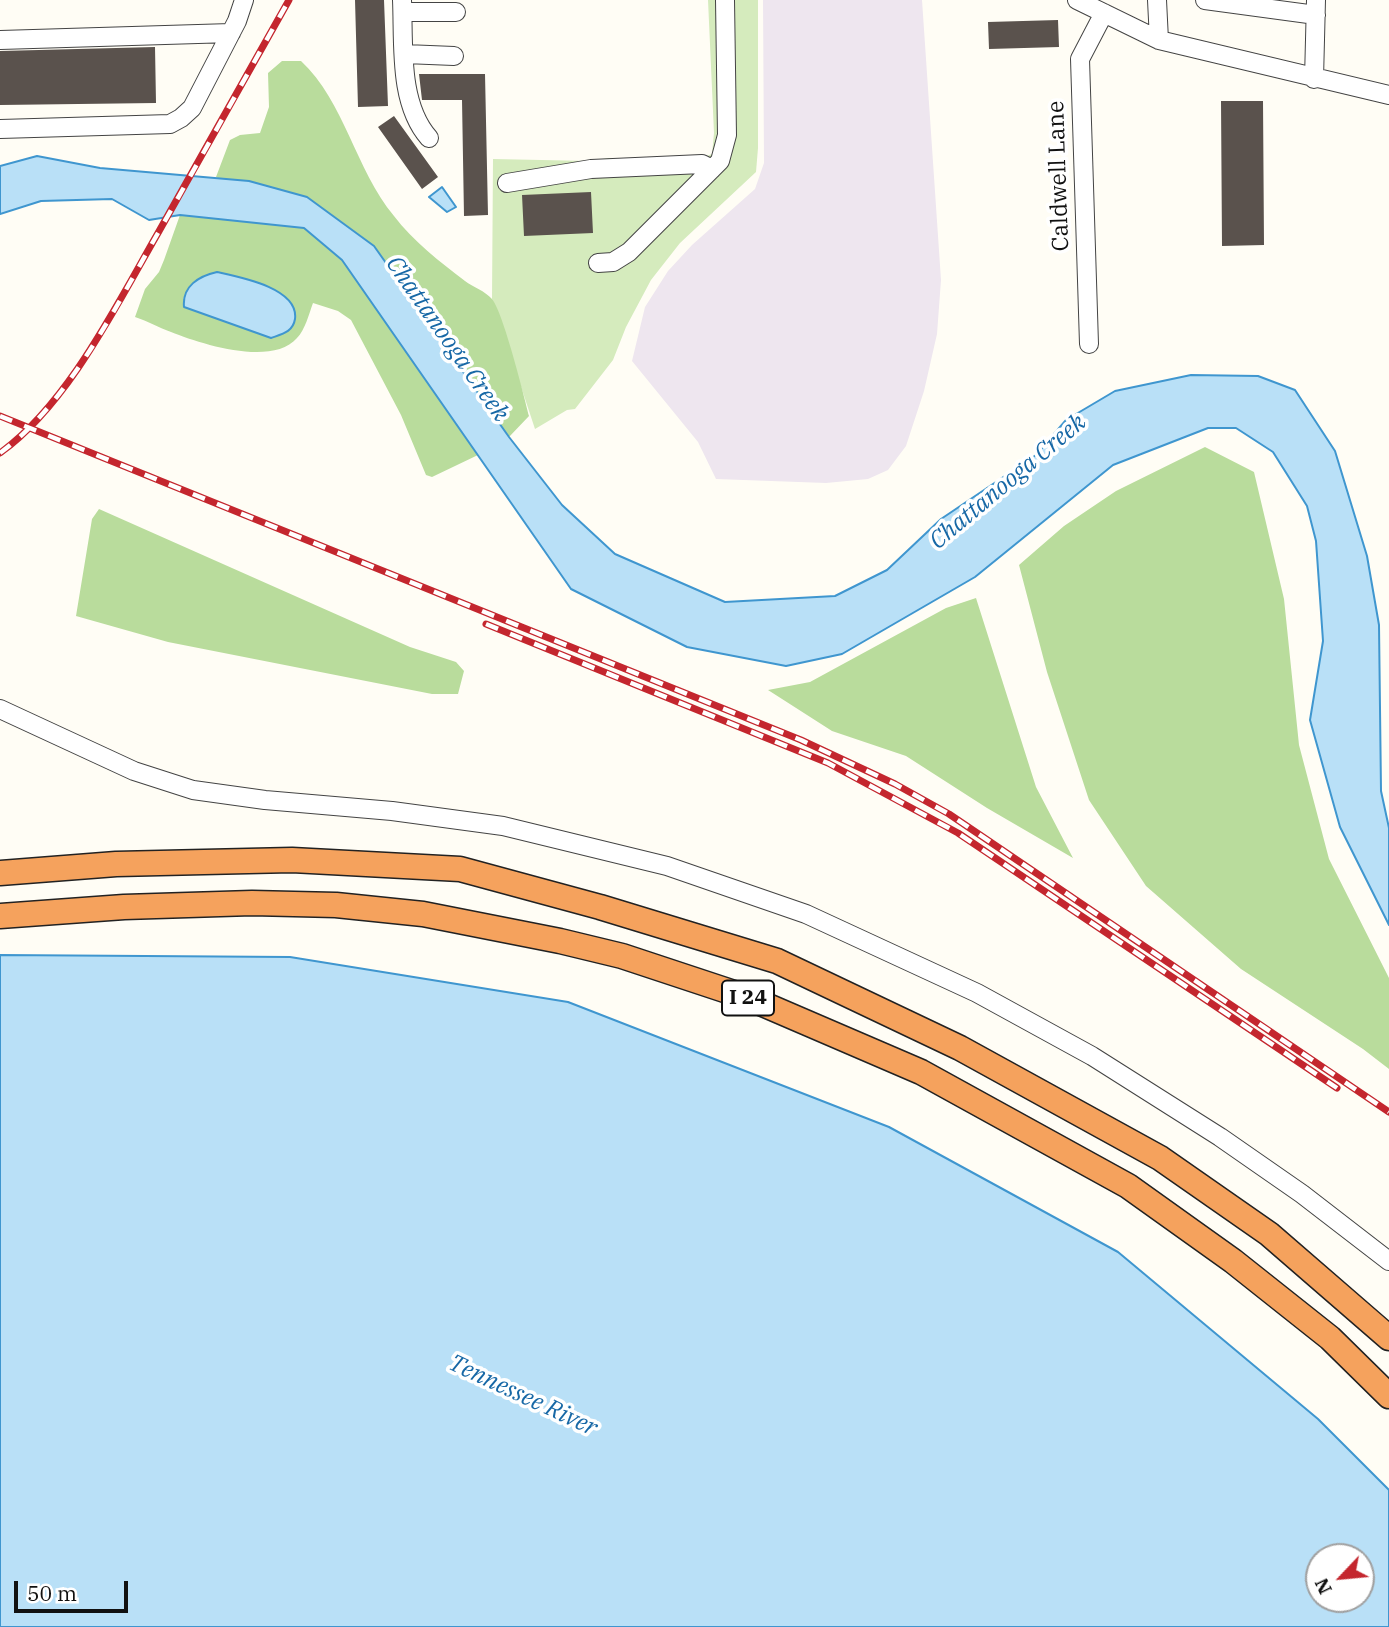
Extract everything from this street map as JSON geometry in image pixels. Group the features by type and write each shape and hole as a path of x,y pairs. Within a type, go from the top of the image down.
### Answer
{"highway":[{"name":"I 24","path":"0,873 116,864 292,860 460,869 600,906 777,961 960,1048 1160,1158 1269,1234 1389,1338"},
{"name":"I 24","path":"0,916 124,907 252,903 336,905 424,914 622,956 749,998 921,1072 1128,1186 1233,1261 1330,1338 1389,1396"}],"street":[{"path":"0,129 170,124 192,108 231,33 244,0"},
{"path":"598,264 613,262 629,253 720,161 727,135 725,0"},
{"path":"1077,0 1158,40 1389,96"},
{"path":"1157,0 1158,40"},
{"path":"1205,0 1316,8 1314,79"},
{"path":"429,138 420,128 406,82 403,6 456,12"},
{"name":"Caldwell Lane","path":"1089,344 1080,59 1104,13"},
{"path":"0,40 231,33"},
{"path":"405,54 454,56"},
{"path":"507,183 591,169 702,164 712,169"},
{"path":"0,709 135,771 193,790 503,826 667,866 806,914 977,993 1092,1056 1220,1137 1302,1194 1389,1261"}],"shaded area":[{"path":"763,0 922,0 941,280 937,334 924,391 906,446 888,470 868,479 826,483 716,479 698,442 632,361 645,307 668,271 692,245 755,189 764,163"}],"green space":[{"path":"708,0 758,0 756,172 680,243 651,280 626,327 613,360 575,409 567,410 535,429 492,299 493,159 699,159 712,154 714,133"},
{"path":"282,61 301,61 316,78 329,96 369,178 401,225 437,259 492,299 497,307 529,416 509,437 374,246 216,177 230,140 240,135 260,133 269,107 268,73"},
{"path":"180,215 304,228 342,260 478,455 432,477 426,475 401,415 351,320 338,311 313,303 305,326 297,338 286,347 254,352 200,342 135,317 145,289 159,272","holes":["217,272 257,282 183,299 196,281"]},
{"path":"1205,447 1254,472 1284,599 1299,745 1329,859 1389,978 1389,1069 1241,969 1146,886 1089,800 1047,672 1019,565 1064,526 1116,491"},
{"path":"99,509 410,647 456,662 464,671 458,694 432,694 168,642 76,616 92,519"},
{"path":"976,598 1036,787 1073,858 987,808 906,756 832,731 768,690 810,682 946,608"}],"water":[{"name":"Chattanooga Creek","path":"37,156 100,168 249,181 307,197 374,246 509,437 562,505 615,554 725,602 835,596 887,570 941,519 1036,455 1066,420 1115,391 1191,375 1258,376 1295,390 1335,451 1367,556 1379,625 1381,791 1389,828 1389,925 1340,827 1310,720 1323,641 1316,541 1307,506 1273,452 1236,428 1208,428 1113,465 975,577 842,654 786,666 687,647 571,589 342,260 304,228 180,215 149,220 112,199 41,201 0,214 0,166"},
{"path":"442,187 456,207 447,212 429,197"},
{"path":"217,272 253,281 288,299 294,308 295,319 292,327 271,338 184,307 186,293 193,283"},
{"name":"Tennessee River","path":"0,955 290,957 568,1002 889,1127 1118,1252 1318,1419 1389,1490 1389,1627 0,1627"}],"building":[{"path":"355,0 384,0 388,106 358,107"},
{"path":"1058,20 1059,47 989,49 988,22"},
{"path":"155,47 156,103 0,105 0,51"},
{"path":"419,74 485,74 488,215 464,216 462,100 422,100"},
{"path":"1221,101 1263,101 1264,245 1222,246"},
{"path":"394,116 438,177 422,189 378,127"},
{"path":"591,192 593,233 524,236 522,195"}],"railway":[{"path":"0,453 25,432 47,408 89,352 289,0"},
{"path":"0,416 801,740 895,784 949,814 1389,1112"},
{"path":"486,624 828,763 958,833 1337,1088"}]}
